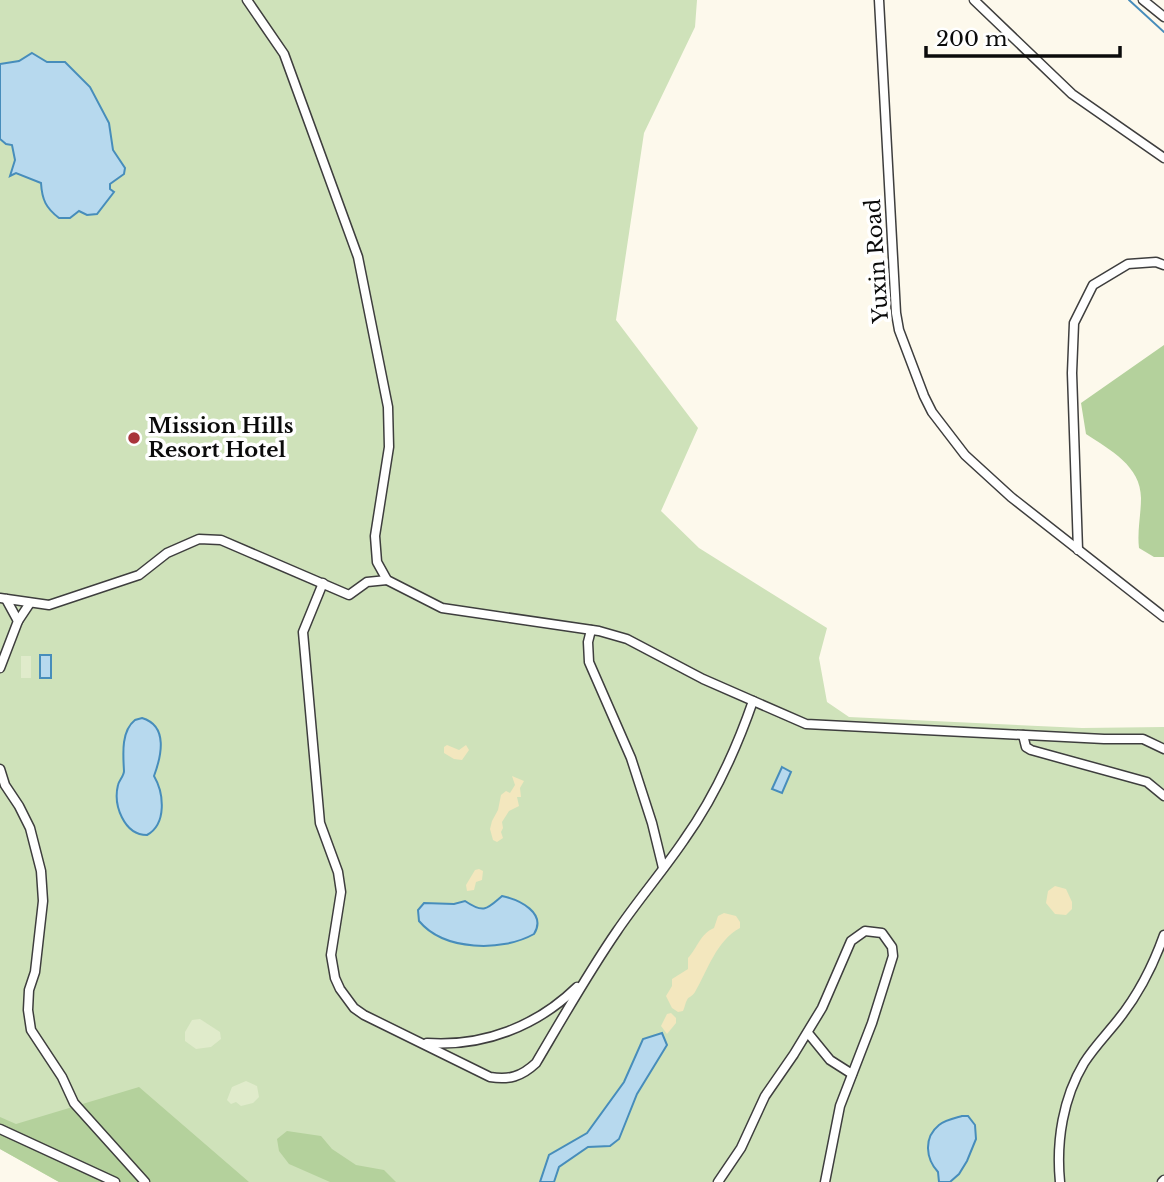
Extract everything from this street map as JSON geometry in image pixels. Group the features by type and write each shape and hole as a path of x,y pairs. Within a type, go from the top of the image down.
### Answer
{"street":[{"path":"247,0 284,54 358,257 388,407 389,447 375,536 377,562 387,580"},
{"name":"Yuxin Road","path":"879,0 896,313 917,382 932,412 965,455 1010,498 1164,617"},
{"path":"974,0 1072,94 1164,158"},
{"path":"1143,0 1164,18"},
{"path":"1078,550 1072,373 1074,323 1093,285 1128,264 1156,262 1164,265"},
{"path":"3,599 49,605 139,575 167,553 199,539 221,540 349,595 367,582 387,580 442,608 592,630 627,639 703,679 806,724 1143,738 1164,749"},
{"path":"323,583 303,632 320,823 340,882 341,902 332,944 332,967 340,989 354,1008 374,1021 490,1077 515,1077 527,1072 536,1063 624,920 688,835 714,792 753,701"},
{"path":"3,599 18,621"},
{"path":"0,668 18,621 30,603"},
{"path":"592,630 588,642 589,662 631,758 663,868"},
{"path":"1023,735 1026,747 1031,750 1147,782 1164,796"},
{"path":"0,769 5,785 30,828 41,871 43,901 35,972 29,990 31,1030 62,1077 74,1103 145,1182"},
{"path":"718,1182 741,1148 765,1096 808,1033 829,994 851,941 865,931 882,933 889,939 893,956 839,1113 825,1182"},
{"path":"1060,1182 1058,1157 1061,1128 1073,1086 1086,1060 1137,993 1164,935"},
{"path":"420,1043 470,1042 506,1033 550,1010 587,978"},
{"path":"808,1033 830,1060 852,1074"},
{"path":"0,1129 114,1182"}],"green space":[{"path":"0,0 697,0 695,27 644,133 616,320 698,428 661,511 699,548 827,628 819,658 827,702 849,717 1082,728 1164,727 1164,1182 59,1182 0,1149"},
{"path":"1164,345 1164,557 1154,557 1139,548 1141,498 1136,477 1122,460 1086,434 1081,403"},
{"path":"21,656 31,656 31,678 21,678"},
{"path":"200,1019 220,1032 221,1039 211,1047 196,1049 185,1041 185,1032 192,1020"},
{"path":"246,1081 257,1086 259,1097 253,1103 241,1106 236,1102 231,1104 227,1100 232,1087"},
{"path":"139,1087 249,1182 59,1182 0,1149 0,1117 16,1124"},
{"path":"287,1131 321,1136 332,1149 356,1165 384,1170 396,1182 330,1182 289,1164 279,1151 277,1139"}],"sand":[{"path":"447,745 459,750 466,745 469,750 462,760 454,759 444,753 444,747"},
{"path":"512,776 524,781 520,788 521,797 517,797 519,806 509,811 502,822 503,838 497,842 493,840 490,829 501,795 506,791 510,793 515,785"},
{"path":"475,870 483,871 482,880 476,882 474,890 467,891 466,885"},
{"path":"1055,886 1066,889 1072,902 1072,909 1066,915 1055,914 1046,903 1048,891"},
{"path":"724,913 736,916 740,928 719,948 683,1011 678,1012 672,1008 666,996 672,986 672,979 688,969 688,958 702,937 714,928 718,916"},
{"path":"671,1013 676,1018 676,1023 667,1034 661,1026 667,1014"}],"water":[{"path":"32,53 47,62 65,62 90,87 109,123 113,150 125,168 124,174 110,184 110,189 114,192 97,214 87,215 79,211 70,218 59,218 46,203 41,183 16,173 10,176 15,160 12,145 0,139 0,64 19,61"},
{"path":"40,655 51,655 51,678 40,678"},
{"path":"142,718 156,728 161,743 154,776 160,791 161,816 158,824 147,835 139,834 126,824 117,801 118,785 124,773 125,736 130,725"},
{"path":"782,767 791,772 782,793 772,789"},
{"path":"502,896 530,909 537,920 534,934 506,944 474,946 443,938 419,921 418,910 424,903 454,904 465,901 481,909"},
{"path":"662,1033 667,1045 637,1094 619,1139 610,1146 588,1147 559,1167 554,1182 540,1182 549,1155 587,1133 624,1082 643,1039"},
{"path":"968,1116 975,1125 976,1139 959,1174 950,1182 939,1182 938,1172 929,1155 930,1136 941,1123"}],"waterway":[{"path":"1129,0 1164,32"}],"place":[{"name":"Mission Hills Resort Hotel","path":"134,438"}]}
